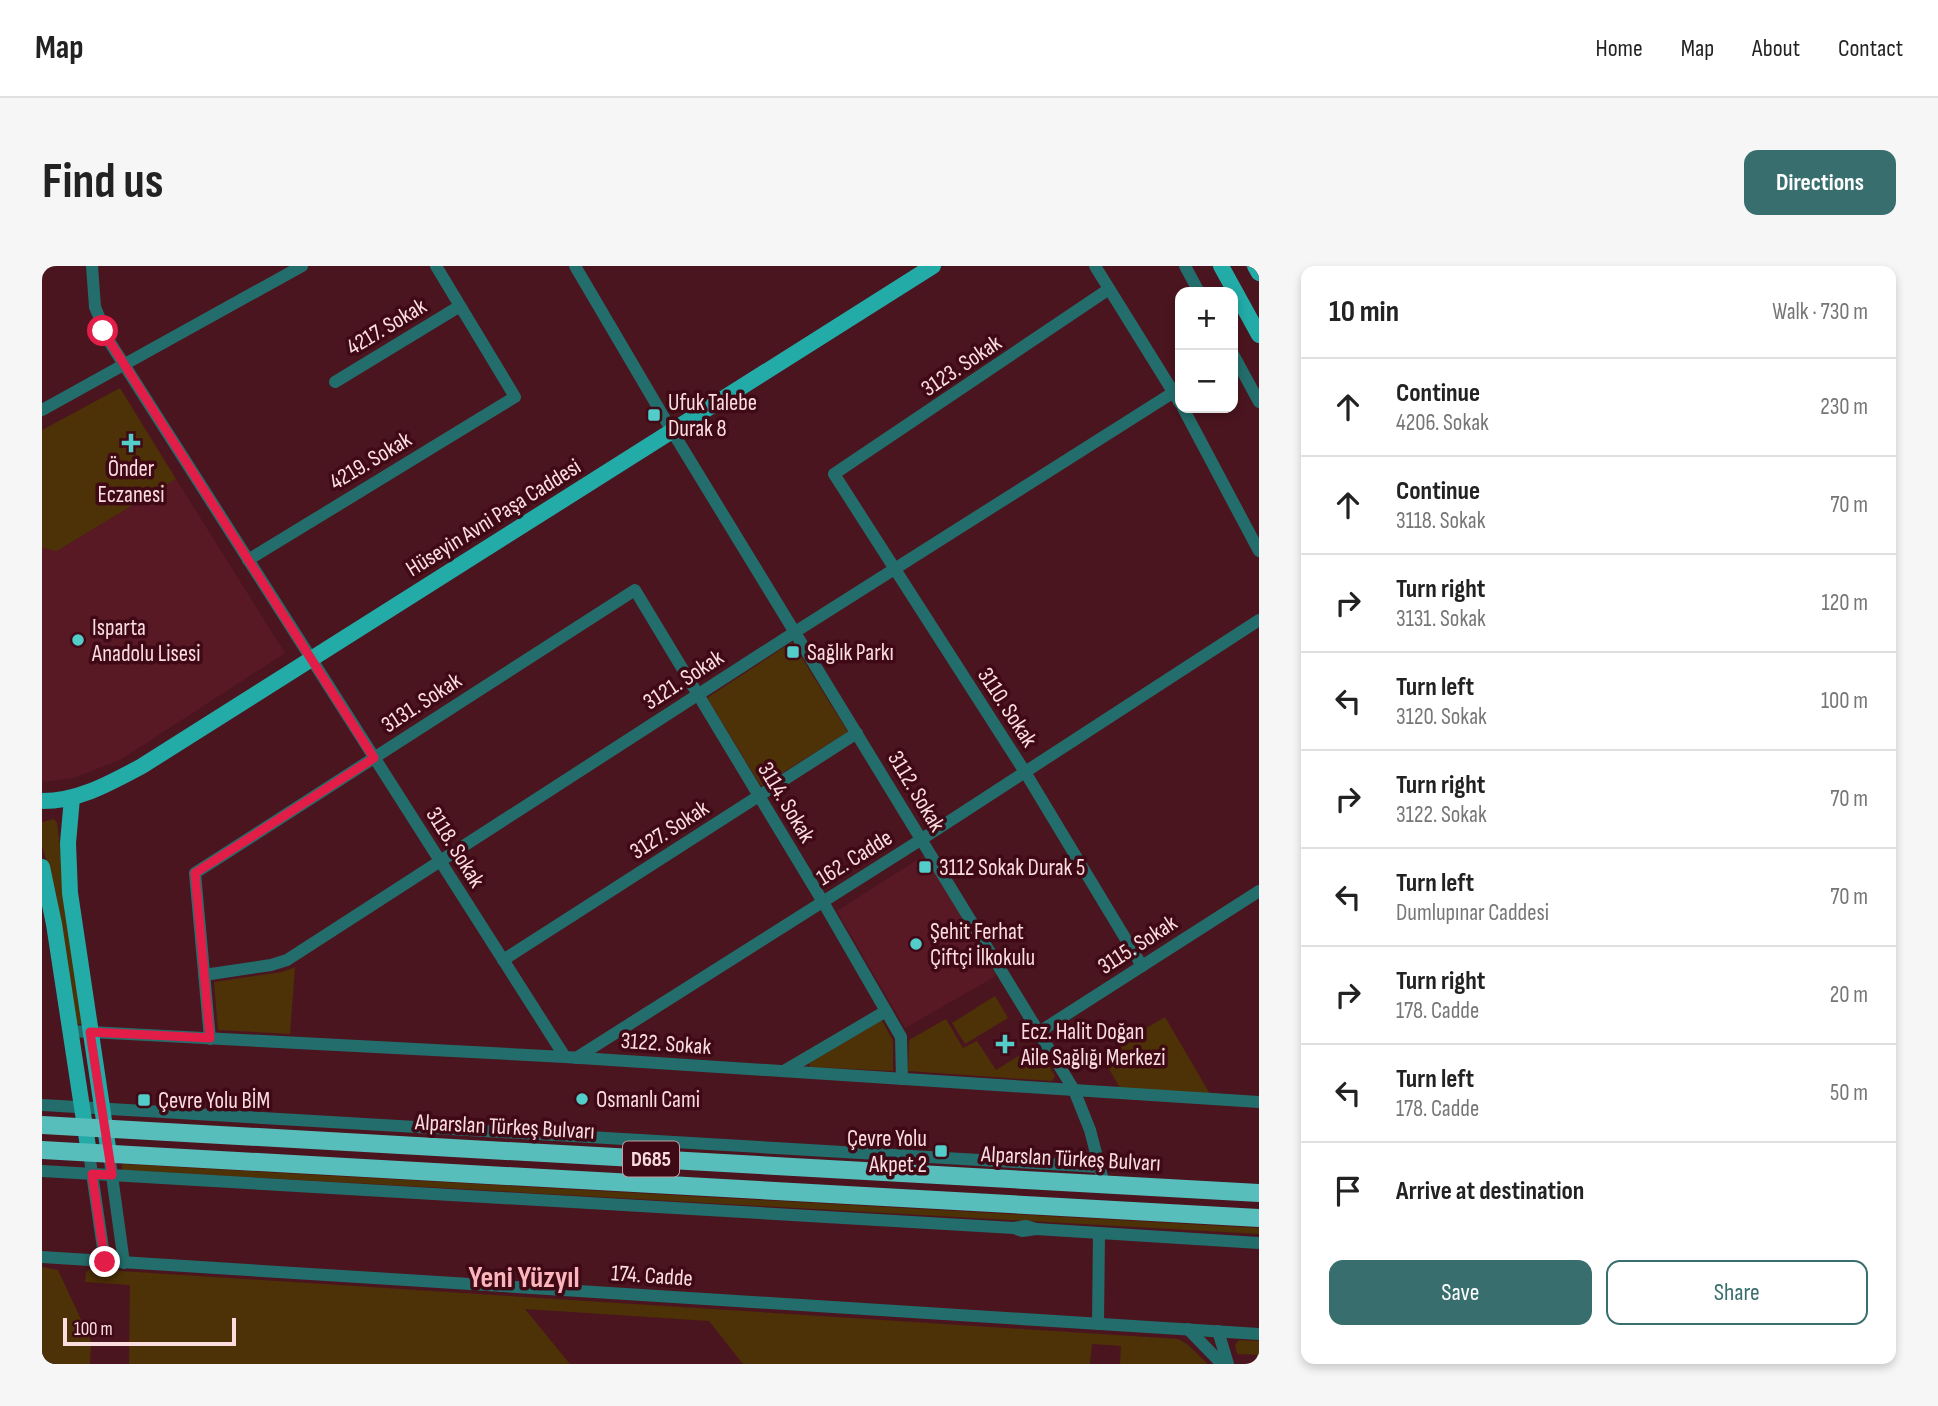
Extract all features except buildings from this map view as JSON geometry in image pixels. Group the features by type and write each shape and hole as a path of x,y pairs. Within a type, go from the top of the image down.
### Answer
{"highway":[{"name":"Alparslan Türkeş Bulvarı","path":"42,1125 1102,1176 1259,1192"},
{"name":"D685","path":"42,1150 1259,1217"}],"main road":[{"name":"Hüseyin Avni Paşa Caddesi","path":"42,801 72,798 111,783 142,766 933,266"},
{"path":"1221,266 1259,335"},
{"path":"1255,266 1259,272"},
{"path":"72,798 68,843 70,893 109,1154"},
{"path":"42,867 50,897 89,1153"}],"street":[{"name":"3118. Sokak","path":"92,266 93,297 99,320 124,366 503,960 570,1058"},
{"path":"42,410 302,266"},
{"path":"436,266 460,306"},
{"name":"3112. Sokak","path":"575,266 672,431 1074,1090 1090,1130 1102,1176"},
{"path":"1095,266 1175,395"},
{"path":"1185,266 1196,287"},
{"name":"3123. Sokak","path":"834,474 1109,289"},
{"name":"4217. Sokak","path":"335,382 460,306"},
{"name":"4219. Sokak","path":"248,560 515,397 460,306"},
{"path":"1238,363 1259,402"},
{"name":"3121. Sokak","path":"204,975 287,960 795,632 1175,399"},
{"path":"1186,413 1259,551"},
{"name":"3110. Sokak","path":"834,474 1025,772 1142,966"},
{"name":"3114. Sokak","path":"635,590 901,1037 902,1079"},
{"name":"3131. Sokak","path":"204,975 195,873 635,590"},
{"name":"162. Cadde","path":"570,1058 823,902 1259,620"},
{"name":"3127. Sokak","path":"503,960 857,733"},
{"name":"3115. Sokak","path":"1039,1032 1259,891"},
{"path":"204,975 210,1038"},
{"path":"783,1071 886,1011"},
{"name":"3122. Sokak","path":"71,1031 570,1058 1259,1102"},
{"path":"42,1105 1102,1176"},
{"path":"89,1153 105,1262"},
{"path":"109,1154 124,1263"},
{"path":"42,1171 1259,1243"},
{"path":"1098,1324 1099,1233"},
{"name":"174. Cadde","path":"42,1257 1259,1334"},
{"path":"1188,1329 1222,1364"},
{"path":"1218,1331 1228,1364"}],"shaded area":[{"path":"120,388 176,479 57,551 42,548 42,430"},
{"path":"176,479 285,653 120,760 73,778 42,782 42,548 57,551"},
{"path":"792,642 848,732 761,786 707,698"},
{"path":"54,819 57,823 83,1024 75,1024 56,893 42,846 42,822"},
{"name":"Şehit Ferhat Çiftçi İlkokulu","path":"925,855 996,976 905,1028 837,911"},
{"path":"295,967 290,1034 218,1030 214,982 282,972"},
{"path":"995,996 1008,1018 965,1044 952,1023"},
{"path":"1165,1017 1210,1094 1120,1088 1101,1055"},
{"path":"946,1019 963,1048 977,1041 996,1070 1036,1045 1055,1076 1052,1081 908,1071 909,1040"},
{"path":"882,1020 893,1041 893,1071 810,1067 809,1063"},
{"path":"122,1164 1259,1228 1259,1234 122,1170"},
{"path":"42,1267 58,1270 91,1341 90,1364 42,1364"},
{"path":"90,1269 1178,1339 1208,1364 1120,1364 1121,1346 1092,1344 1090,1364 743,1364 709,1321 525,1309 570,1364 129,1364 130,1285 85,1282 86,1272"},
{"path":"1239,1340 1259,1341 1259,1355 1237,1354 1235,1345"}],"place":[{"name":"Ufuk Talebe Durak 8","path":"654,415"},
{"name":"Önder Eczanesi","path":"131,443"},
{"name":"Isparta Anadolu Lisesi","path":"78,640"},
{"name":"Sağlık Parkı","path":"793,652"},
{"name":"3112 Sokak Durak 5","path":"925,867"},
{"name":"Şehit Ferhat Çiftçi İlkokulu","path":"916,944"},
{"name":"Ecz. Halit Doğan Aile Sağlığı Merkezi","path":"1005,1044"},
{"name":"Osmanlı Cami","path":"582,1099"},
{"name":"Çevre Yolu BİM","path":"144,1100"},
{"name":"Çevre Yolu Akpet 2","path":"941,1151"}],"district":[{"name":"Yeni Yüzyıl","path":"524,1277"}],"route":[{"path":"103,331 374,758 195,873 210,1038 90,1032 112,1175 92,1174 105,1262"}]}
